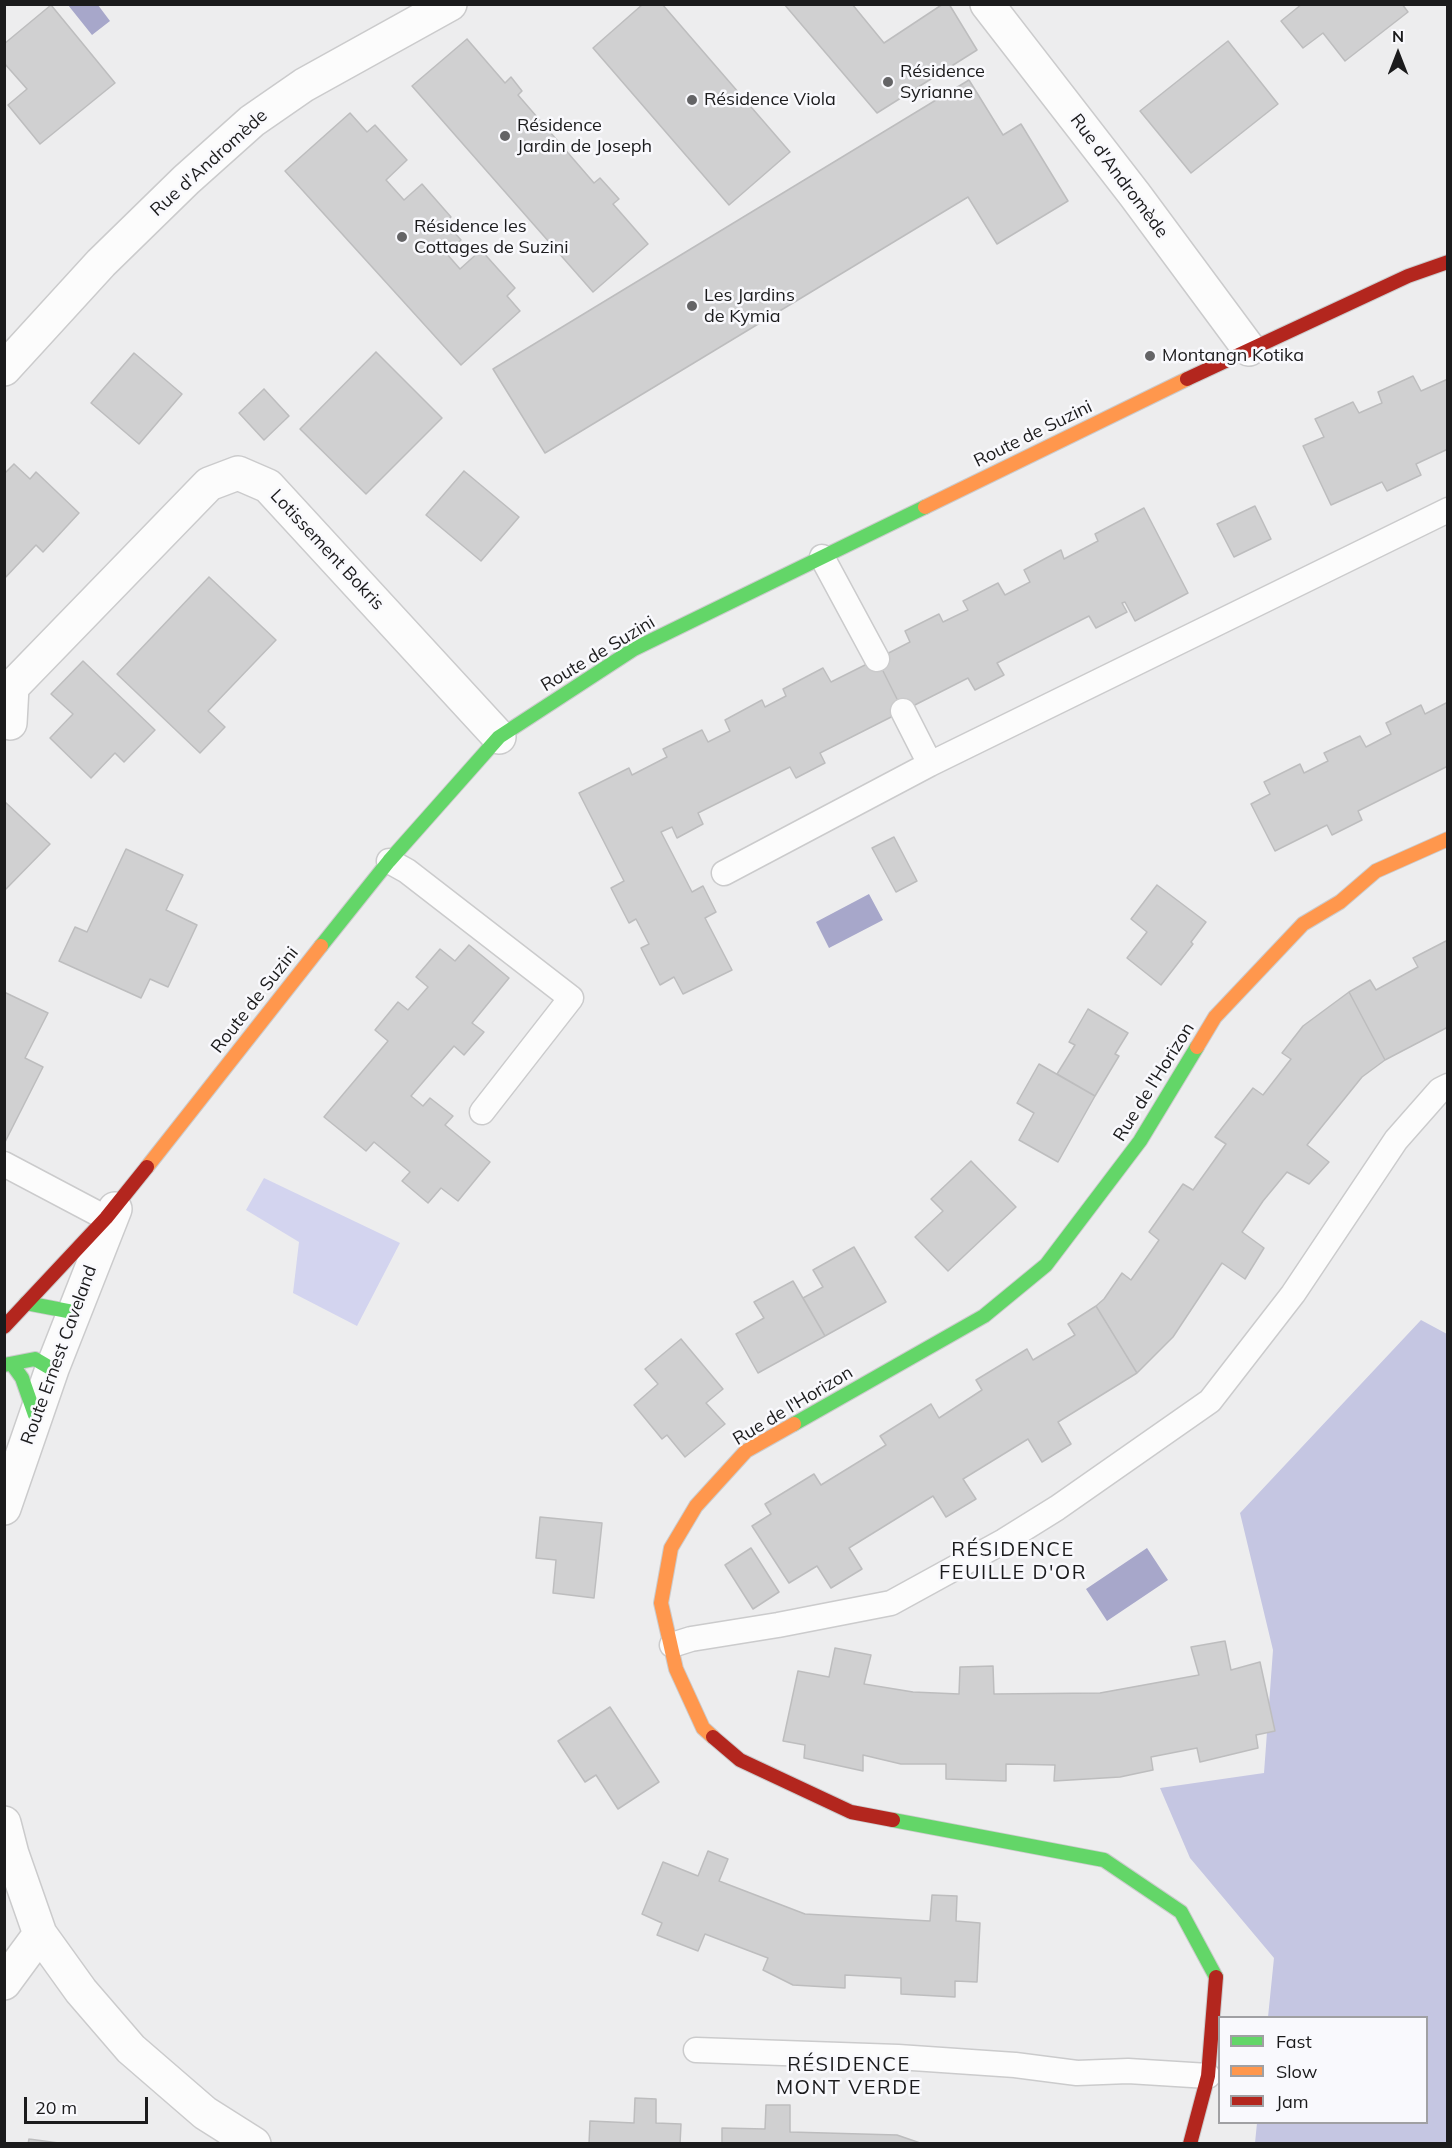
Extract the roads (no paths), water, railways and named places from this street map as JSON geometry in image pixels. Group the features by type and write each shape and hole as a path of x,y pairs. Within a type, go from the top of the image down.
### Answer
{"street":[{"name":"Rue d'Andromède","path":"4,369 101,263 186,180 252,121 304,85 450,4"},
{"name":"Rue d'Andromède","path":"987,4 1128,186 1249,349"},
{"name":"Route de Suzini","path":"4,1327 111,1210 389,861 499,737 634,649 1249,349 1408,276 1448,262"},
{"name":"Lotissement Bokris","path":"10,723 12,687 209,484 238,473 268,486 499,737"},
{"name":"Rue de l'Horizon","path":"1190,2144 1208,2076 1218,1979 1181,1912 1104,1860 851,1812 740,1760 703,1728 676,1669 661,1603 671,1548 696,1506 746,1451 984,1316 1046,1265 1140,1141 1215,1017 1303,924 1340,902 1376,871 1448,839"},
{"name":"Route Ernest Caveland","path":"4,1508 35,1415 111,1210"},
{"path":"26,1303 73,1312"},
{"path":"8,1365 35,1359 52,1369"},
{"path":"8,1365 22,1378 35,1415"},
{"path":"4,1823 12,1854 40,1934 81,1991 131,2049 205,2112 254,2144"},
{"path":"4,1983 40,1934"}],"lane":[{"path":"724,873 930,765 1448,510"},
{"path":"822,557 877,658"},
{"path":"903,711 930,765"},
{"path":"389,861 414,876 572,998 482,1112"},
{"path":"672,1645 691,1639 891,1603 1004,1541 1057,1508 1210,1401 1293,1294 1396,1140 1440,1090 1448,1086"},
{"path":"4,1164 111,1210"},
{"path":"696,2050 898,2057 1015,2065 1077,2073 1128,2071 1208,2076"}],"place":[{"name":"Résidence Syrianne","path":"888,82"},
{"name":"Résidence Viola","path":"692,100"},
{"name":"Résidence Jardin de Joseph","path":"505,136"},
{"name":"Résidence les Cottages de Suzini","path":"402,237"},
{"name":"Les Jardins de Kymia","path":"692,306"},
{"name":"Montangn Kotika","path":"1150,356"}],"district":[{"name":"RÉSIDENCE FEUILLE D'OR","path":"1013,1562"},
{"name":"RÉSIDENCE MONT VERDE","path":"849,2076"}]}
